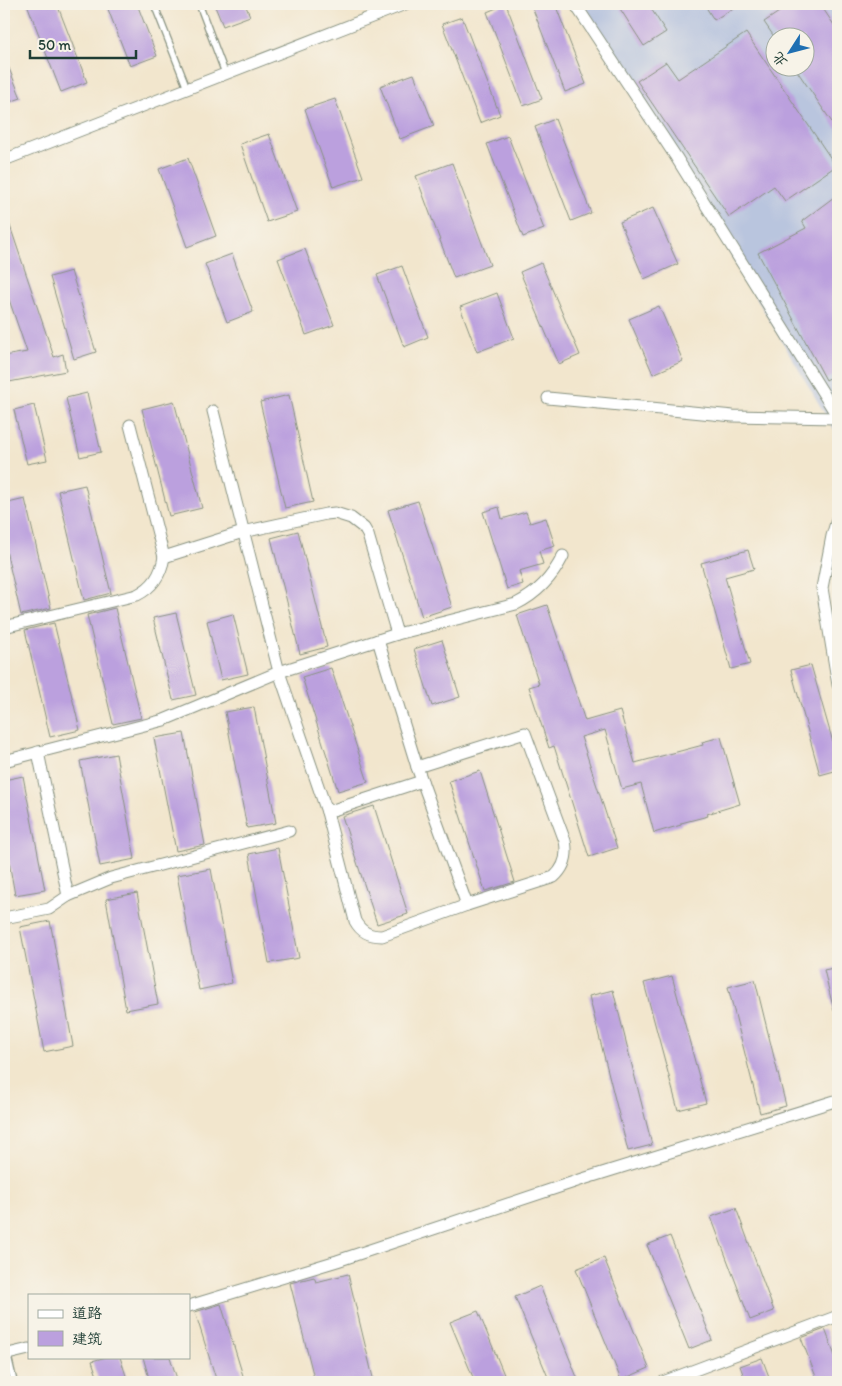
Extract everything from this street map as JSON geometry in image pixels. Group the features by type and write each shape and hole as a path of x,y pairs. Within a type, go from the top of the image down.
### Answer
{"street":[{"path":"4,160 405,4"},
{"path":"548,398 733,416 838,418 833,398 575,4"},
{"path":"213,411 279,672 327,812 358,927 369,935 382,936 467,905 554,877 559,873 565,861 565,841 525,733 417,767"},
{"path":"4,627 137,595 144,592 160,574 164,557 130,425"},
{"path":"164,557 244,532 326,514 343,515 358,522 364,528 371,542 397,634"},
{"path":"838,516 832,536 822,588 838,685"},
{"path":"4,761 164,720 279,672 397,634 516,604 544,585 552,576 563,556"},
{"path":"378,640 417,767 467,905"},
{"path":"38,752 68,896"},
{"path":"327,812 422,781"},
{"path":"4,918 49,909 68,896 111,878 289,831"},
{"path":"190,1306 337,1261 583,1179 838,1100"},
{"path":"663,1382 838,1316"},
{"path":"8,1354 28,1349"}],"lane":[{"path":"154,4 187,88"},
{"path":"198,4 225,73"},
{"path":"4,1339 14,1382"}],"shaded area":[{"path":"583,4 838,4 838,436"}],"building":[{"path":"27,4 57,4 87,82 61,92"},
{"path":"106,4 137,4 157,56 130,66"},
{"path":"214,4 245,4 250,16 223,26"},
{"path":"506,4 542,99 523,106 487,12"},
{"path":"531,4 555,4 586,84 565,92"},
{"path":"617,4 648,4 666,32 644,46"},
{"path":"704,4 740,4 714,20"},
{"path":"791,4 820,4 838,31 838,131 802,78 814,78 814,28 768,28 764,22"},
{"path":"462,17 500,115 480,123 442,24"},
{"path":"746,33 764,60 764,78 776,78 836,166 785,201 774,186 729,217 637,81 666,62 678,79"},
{"path":"4,56 21,98 4,104"},
{"path":"414,74 434,126 400,139 380,86"},
{"path":"335,99 363,177 333,187 305,109"},
{"path":"555,119 591,213 571,221 535,127"},
{"path":"269,134 297,212 267,222 240,144"},
{"path":"508,136 544,229 523,237 487,144"},
{"path":"188,158 216,236 187,247 159,169"},
{"path":"452,163 490,265 454,278 416,176"},
{"path":"838,194 838,373 826,380 758,253 806,228 802,221"},
{"path":"653,208 678,264 644,279 620,222"},
{"path":"6,214 54,357 63,354 66,371 4,383 4,356 27,352 4,285 4,215"},
{"path":"305,249 334,325 306,335 278,259"},
{"path":"232,254 253,312 227,322 205,264"},
{"path":"541,263 580,355 559,364 520,272"},
{"path":"402,266 428,337 404,347 377,275"},
{"path":"71,271 96,352 74,359 50,277"},
{"path":"497,293 514,338 477,352 460,307"},
{"path":"659,306 683,361 653,374 629,319"},
{"path":"87,393 101,452 80,457 66,398"},
{"path":"289,395 313,502 285,508 260,402"},
{"path":"174,401 202,508 169,516 142,409"},
{"path":"34,405 47,460 27,464 14,410"},
{"path":"85,485 111,593 84,600 58,491"},
{"path":"25,499 51,608 21,615 4,542 4,504"},
{"path":"418,501 452,607 422,617 388,510"},
{"path":"499,507 502,519 526,512 530,523 546,518 555,546 539,551 543,564 519,571 523,584 507,589 483,512"},
{"path":"298,531 327,647 300,654 271,538"},
{"path":"748,550 754,569 725,577 750,664 731,669 701,563"},
{"path":"547,605 585,721 620,711 635,763 703,745 702,742 721,737 740,804 654,833 641,784 622,789 605,730 581,737 617,848 589,857 554,746 549,748 529,687 539,684 517,615"},
{"path":"115,608 141,718 113,724 87,615"},
{"path":"176,613 196,695 173,700 153,618"},
{"path":"233,614 248,674 221,680 207,621"},
{"path":"54,623 80,730 50,737 25,630"},
{"path":"442,640 460,697 432,706 414,649"},
{"path":"811,665 838,760 838,770 820,775 791,670"},
{"path":"331,668 368,782 338,791 302,677"},
{"path":"254,707 276,823 247,828 225,712"},
{"path":"184,733 205,845 176,851 154,738"},
{"path":"116,754 135,859 100,866 80,761"},
{"path":"480,771 515,882 485,891 449,781"},
{"path":"23,776 45,890 15,895 4,834 4,780"},
{"path":"374,806 408,914 377,924 342,816"},
{"path":"278,848 299,958 269,963 249,854"},
{"path":"211,869 232,983 199,990 177,875"},
{"path":"137,893 158,1004 126,1010 106,899"},
{"path":"50,921 73,1046 44,1052 20,927"},
{"path":"838,967 838,1010 834,1011 824,970"},
{"path":"672,976 706,1103 678,1110 644,983"},
{"path":"755,980 786,1106 760,1113 728,987"},
{"path":"613,990 652,1145 628,1151 589,996"},
{"path":"736,1208 774,1311 750,1320 711,1217"},
{"path":"670,1236 712,1340 689,1349 647,1245"},
{"path":"604,1258 649,1368 621,1380 576,1269"},
{"path":"348,1274 374,1382 315,1382 290,1283 314,1277 316,1282"},
{"path":"540,1286 579,1382 550,1382 515,1297"},
{"path":"221,1304 244,1379 233,1382 217,1382 195,1312"},
{"path":"478,1311 507,1382 475,1382 450,1322"},
{"path":"825,1329 838,1364 838,1382 818,1382 801,1338"},
{"path":"102,1358 120,1358 128,1382 99,1382 92,1361"},
{"path":"143,1358 170,1358 178,1382 150,1382"},
{"path":"762,1358 771,1382 746,1382 740,1366"}]}
